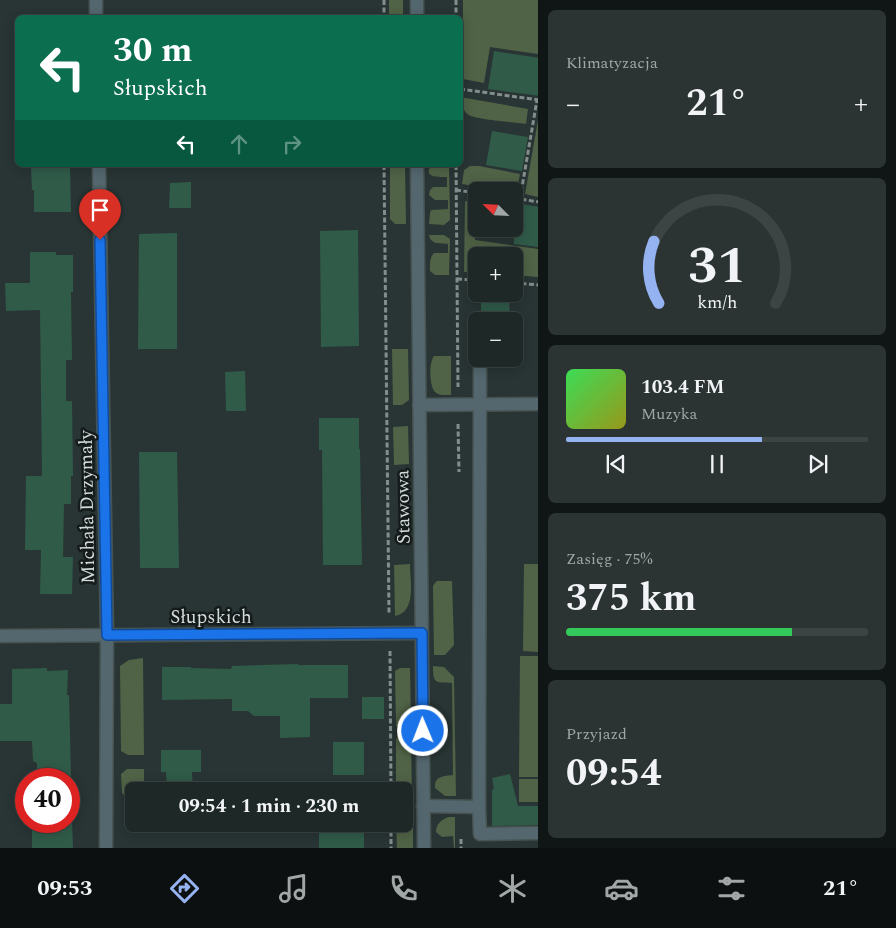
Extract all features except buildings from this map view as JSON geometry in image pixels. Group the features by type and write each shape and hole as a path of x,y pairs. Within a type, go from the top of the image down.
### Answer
{"street":[{"path":"96,0 96,15"},
{"path":"417,0 417,15"},
{"name":"Michała Drzymały","path":"99,167 107,635 106,848"},
{"name":"Stawowa","path":"417,167 424,848"},
{"path":"480,367 480,834 538,834"},
{"path":"420,405 538,404"},
{"name":"Słupskich","path":"0,636 422,633"},
{"path":"424,806 479,807"}],"path":[{"path":"384,0 384,15"},
{"path":"456,0 456,15"},
{"path":"463,88 538,100 523,182"},
{"path":"384,167 391,782"},
{"path":"456,190 468,192"},
{"path":"523,200 538,202"},
{"path":"457,279 468,280"},
{"path":"523,284 538,285"},
{"path":"391,832 392,848"}],"green space":[{"path":"389,0 403,0 403,15 389,15"},
{"path":"463,0 538,0 538,54 490,47 484,83 463,79"},
{"path":"463,98 528,109 526,124 473,117 464,110"},
{"path":"538,120 538,197 525,194"},
{"path":"470,166 479,166 520,174 518,182 468,182 468,185 462,184 464,170"},
{"path":"390,167 405,167 406,224 395,224 390,219"},
{"path":"430,167 449,167 450,220 444,225 429,224 430,213 431,210 448,209 448,200 435,200 429,195 433,187 447,187 447,177 430,175"},
{"path":"465,201 468,202 468,238 538,249 538,277 523,276 523,247 468,247 468,272 464,272"},
{"path":"429,235 444,235 450,239 449,275 435,275 430,271 432,255 434,253 448,253 448,244 434,242"},
{"path":"392,349 408,349 409,400 402,405 393,405"},
{"path":"434,356 451,356 451,395 438,394 433,389 430,374"},
{"path":"408,426 409,464 394,465 393,427"},
{"path":"410,564 411,595 407,609 395,616 394,565"},
{"path":"524,564 538,564 538,652 523,651"},
{"path":"437,581 452,581 454,645 445,655 434,655 433,586"},
{"path":"520,656 538,656 538,777 519,777"},
{"path":"143,658 144,755 128,755 121,751 120,666 129,660"},
{"path":"433,666 444,667 454,677 456,796 445,796 435,788 438,779 443,776 453,775 452,683 436,681"},
{"path":"400,668 410,668 411,725 396,726 395,671"},
{"path":"411,737 412,782 396,782 396,738"},
{"path":"127,769 144,769 144,782 125,782 125,796 122,793 121,774"},
{"path":"519,779 538,779 538,802 519,802"},
{"path":"448,817 455,817 455,848 453,836 442,837 436,832 439,823"},
{"path":"396,832 413,832 413,848 397,848"}],"route":[{"path":"100,240 107,635 422,633 423,731"}]}
